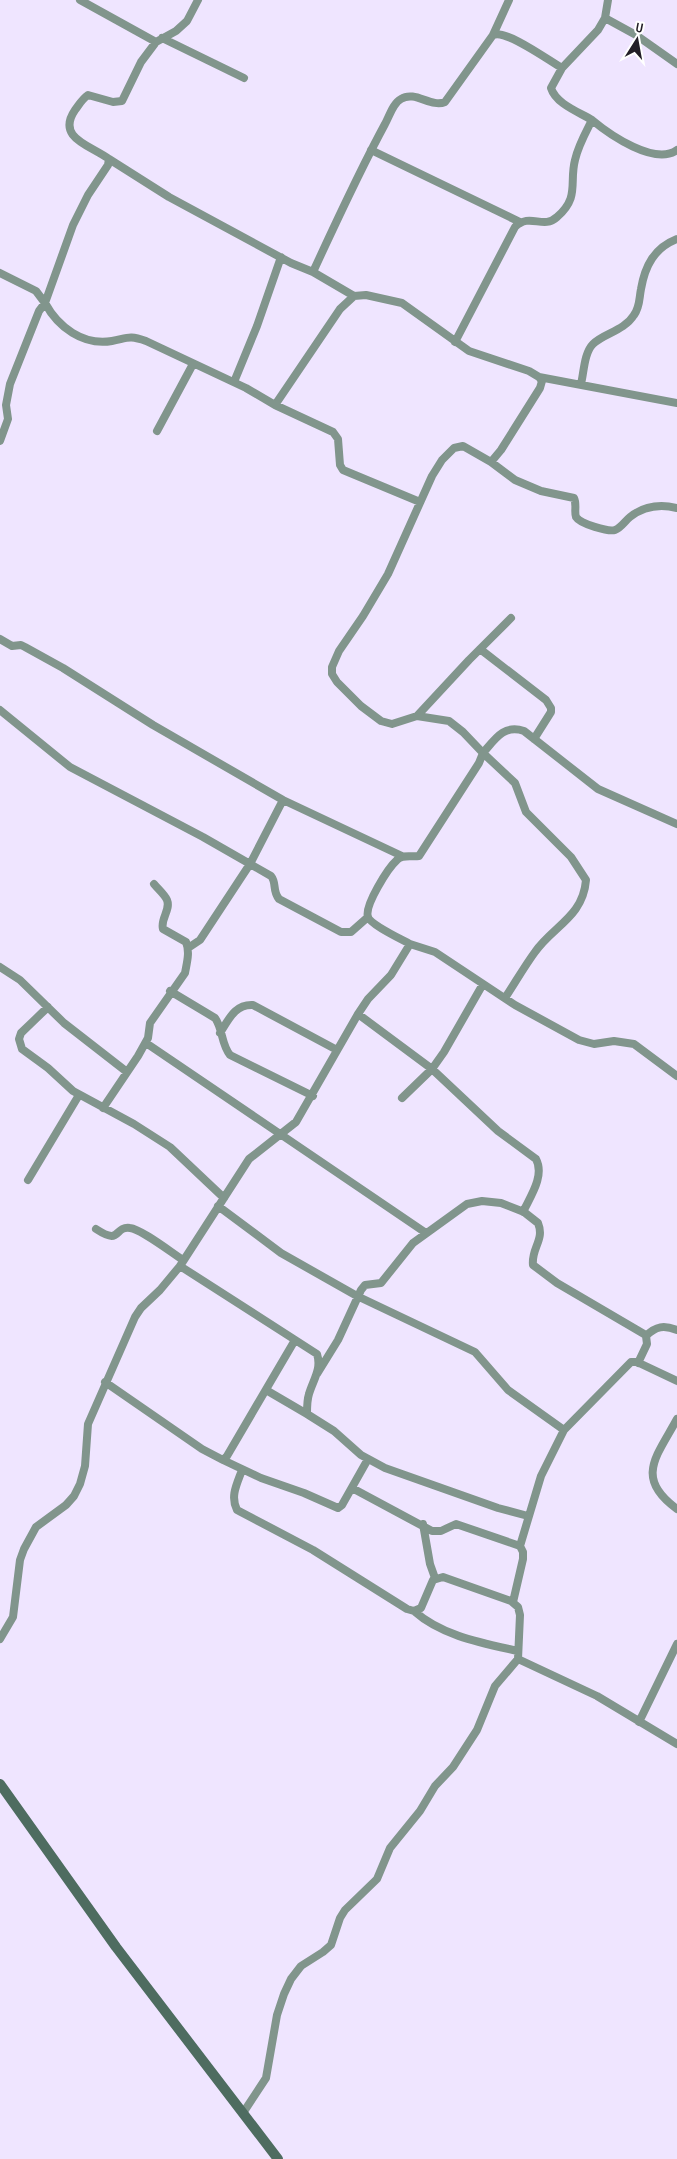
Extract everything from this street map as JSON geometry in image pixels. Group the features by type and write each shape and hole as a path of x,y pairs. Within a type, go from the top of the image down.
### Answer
{"main road":[{"path":"0,1784 116,1946 278,2159"}],"street":[{"path":"80,0 159,40 244,78"},
{"path":"198,0 187,21 159,40 141,62 122,101 113,102 88,95 68,121 68,129 73,136 169,197 313,272 354,296 366,296 402,303 469,351 529,371 539,377 677,403"},
{"path":"313,272 371,150 398,101 408,96 437,104 445,102 492,35 509,0"},
{"path":"608,0 605,18 598,30 562,68 551,88 553,95 560,102 592,120 616,139 632,147 660,154 672,154 677,150"},
{"path":"605,18 636,35 677,64"},
{"path":"492,35 499,33 507,35 562,68"},
{"path":"455,342 515,227 520,222 529,219 548,223 565,209 572,196 574,186 572,174 575,158 592,120"},
{"path":"371,150 520,222"},
{"path":"0,441 8,419 6,405 10,384 45,303 72,225 88,195 108,165 109,159"},
{"path":"581,384 586,360 593,344 615,332 633,317 639,308 640,290 648,262 657,250 677,239"},
{"path":"234,382 257,326 281,257"},
{"path":"0,273 36,291 60,325 87,340 98,342 112,341 122,337 136,338 234,382 274,404 333,432 338,439 340,465 343,470 420,502"},
{"path":"274,404 340,309 354,296"},
{"path":"157,431 194,364"},
{"path":"492,462 540,388 542,381 539,377"},
{"path":"505,998 535,951 574,912 585,888 585,877 571,856 526,812 515,783 508,774 483,753 463,732 449,722 417,716 392,724 380,722 337,682 332,674 332,667 339,651 388,574 420,502 442,460 454,448 463,446 492,462 515,480 541,491 574,498 575,515 580,521 609,531 619,528 633,515 646,509 662,505 677,508"},
{"path":"417,716 511,618"},
{"path":"0,639 12,646 25,646 48,659 153,725 283,800 402,856 419,856 479,763 483,753 505,730 512,728 524,731 565,766 598,789 677,824"},
{"path":"480,649 546,700 551,708 551,712 534,739"},
{"path":"0,710 70,767 271,876 274,880 275,895 279,899 341,932 352,932 368,918"},
{"path":"188,948 200,940 250,864 283,800"},
{"path":"402,856 382,881 368,909 368,918 373,923 410,944 435,952 505,998 579,1040 594,1044 614,1041 634,1044 677,1076"},
{"path":"103,1108 146,1044 150,1023 170,991 185,972 188,948 186,942 164,929 163,920 168,904 167,899 154,884"},
{"path":"0,1639 13,1617 24,1549 36,1527 66,1505 80,1484 84,1466 88,1424 105,1382 141,1308 160,1290 181,1263 249,1159 296,1122 313,1096 337,1050 368,998 391,976 410,944"},
{"path":"0,967 20,980 64,1023 127,1072"},
{"path":"402,1098 432,1069 444,1052 483,984"},
{"path":"170,991 215,1018 223,1043 230,1054 313,1096"},
{"path":"220,1033 238,1008 244,1004 254,1005 337,1050"},
{"path":"48,1007 21,1033 19,1044 22,1049 79,1095 134,1124 175,1151 224,1198"},
{"path":"358,1014 432,1069 498,1131 536,1159 539,1165 539,1172 536,1184 523,1212"},
{"path":"146,1044 426,1233"},
{"path":"28,1180 79,1095"},
{"path":"307,1414 310,1392 317,1374 338,1340 357,1296 365,1286 381,1283 413,1243 467,1204 482,1201 501,1203 523,1212 538,1223 541,1235 532,1258 535,1267 557,1283 646,1336"},
{"path":"218,1206 281,1253 357,1296 475,1352 508,1390 564,1430"},
{"path":"96,1229 108,1237 114,1237 123,1229 129,1227 138,1231 181,1263 316,1354 318,1360 317,1374"},
{"path":"638,1363 646,1344 646,1336 654,1329 662,1326 677,1330"},
{"path":"223,1460 295,1340"},
{"path":"513,1602 523,1559 523,1552 520,1546 528,1516 541,1476 564,1430 631,1362 638,1363 677,1380"},
{"path":"105,1382 202,1449 242,1470 304,1492 334,1507 338,1508 342,1505 368,1459"},
{"path":"266,1390 334,1431 368,1459 386,1468 528,1516"},
{"path":"677,1420 654,1463 652,1479 655,1487 677,1509"},
{"path":"242,1470 234,1496 234,1502 238,1510 313,1550 439,1628 518,1655 597,1696 677,1744"},
{"path":"352,1488 436,1531 456,1524 520,1546"},
{"path":"422,1524 430,1564 435,1578"},
{"path":"243,2113 266,2078 277,2015 291,1979 302,1966 331,1945 340,1918 345,1910 376,1879 390,1848 420,1811 435,1786 453,1767 477,1730 495,1686 518,1655 520,1615 518,1607 513,1602 446,1577 435,1578 420,1608 414,1611"},
{"path":"638,1722 677,1644"}]}
